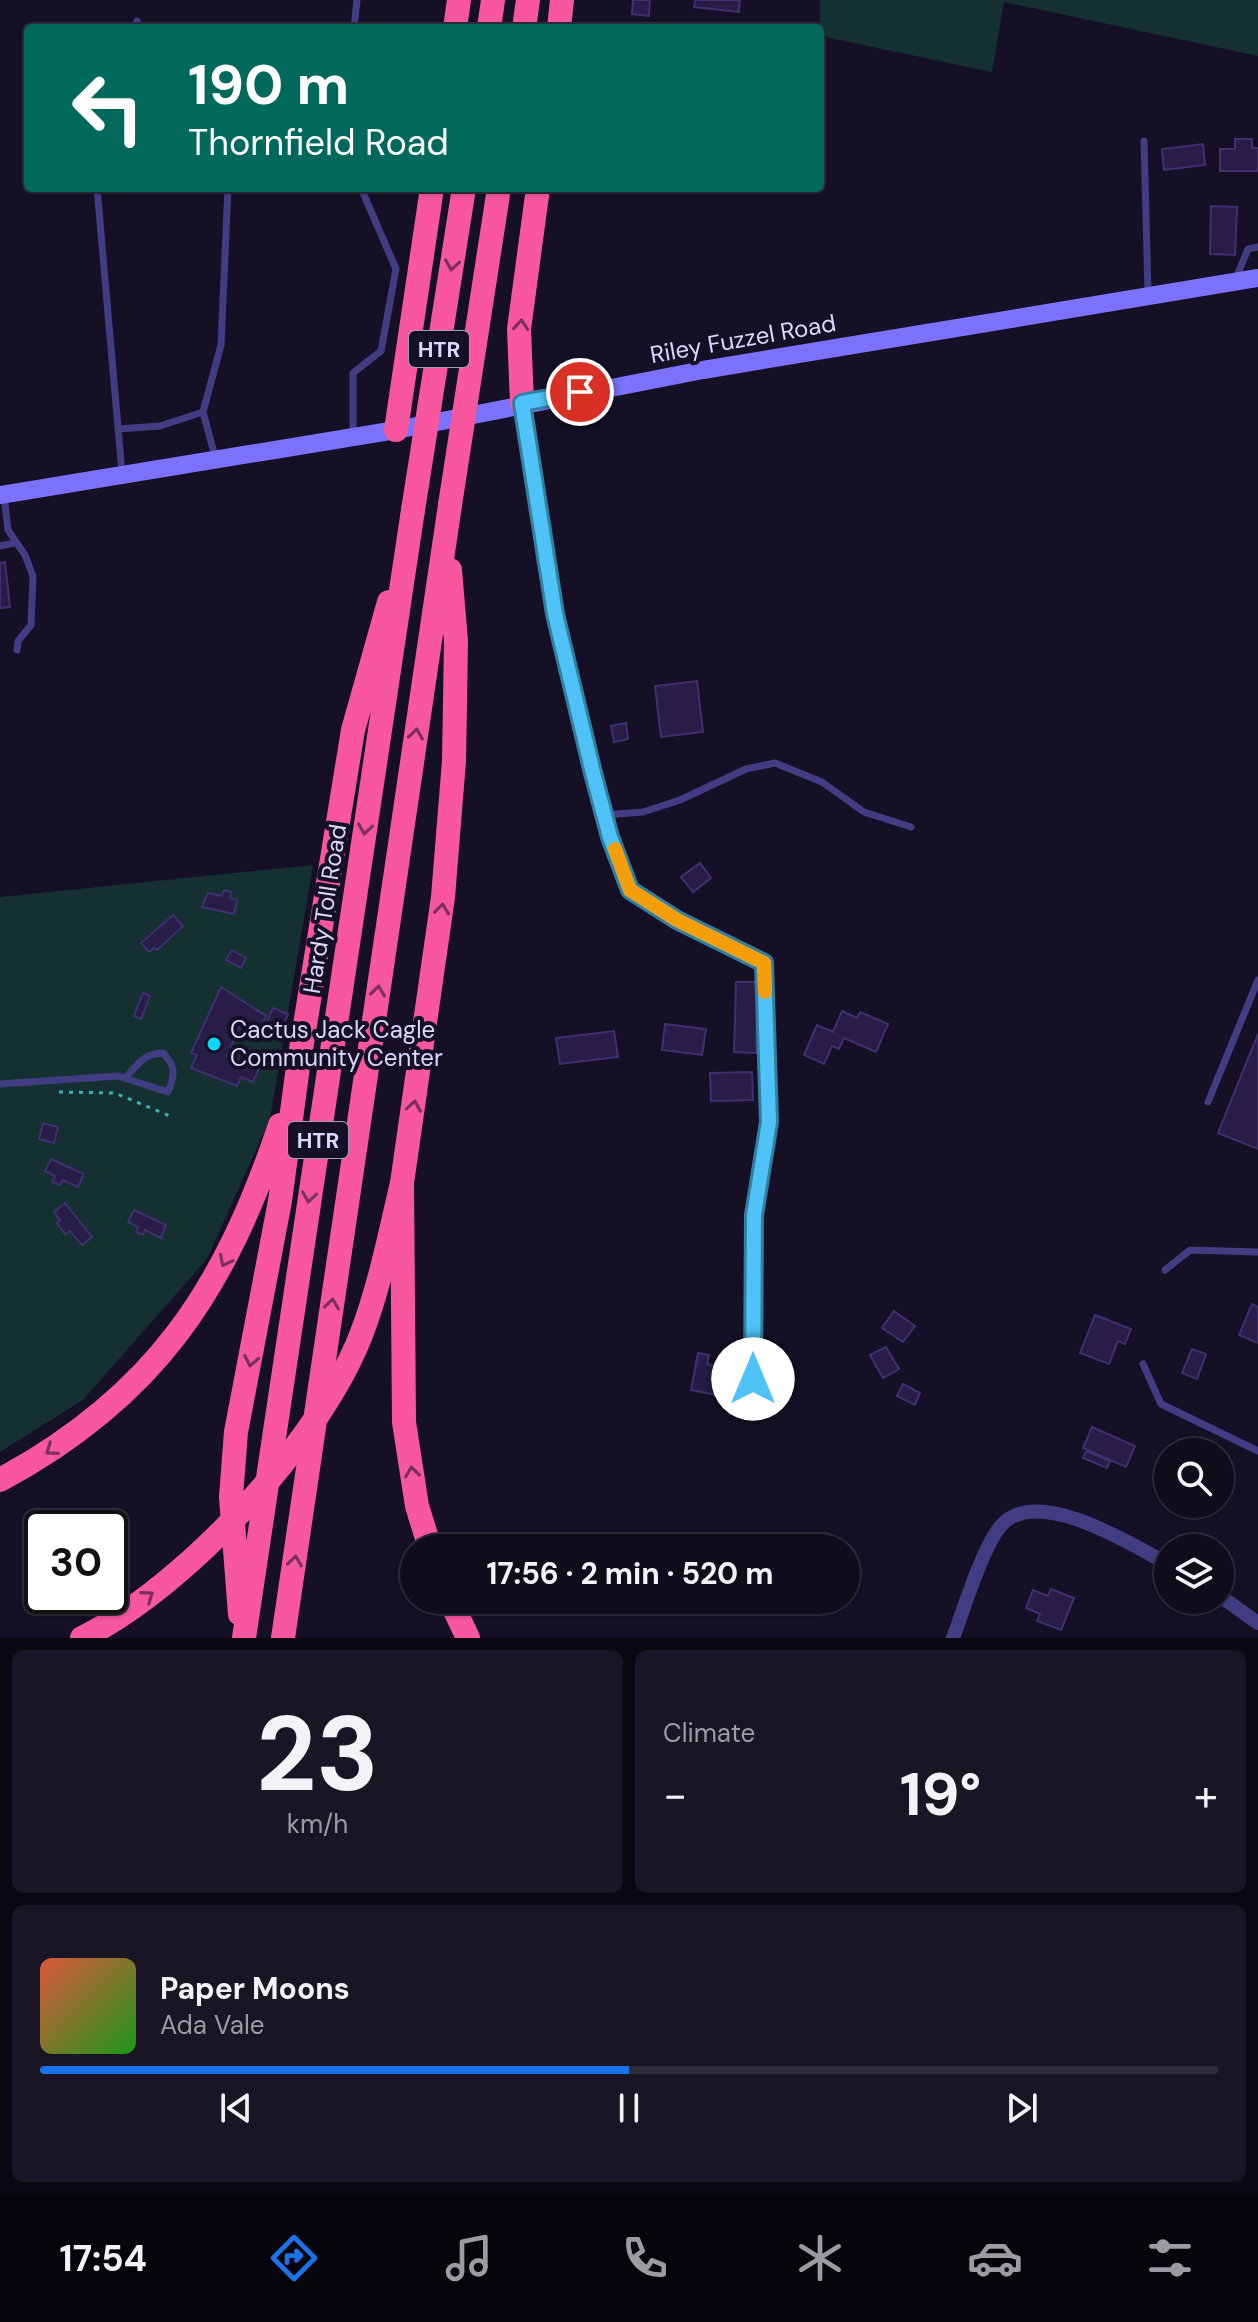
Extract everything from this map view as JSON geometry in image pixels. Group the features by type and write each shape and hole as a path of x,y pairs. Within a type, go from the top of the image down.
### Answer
{"highway":[{"path":"456,24 459,0"},
{"path":"490,24 493,0"},
{"path":"525,24 528,0"},
{"path":"559,24 562,0"},
{"path":"396,430 431,192"},
{"name":"Hardy Toll Road","path":"244,1638 463,192"},
{"name":"HTR","path":"283,1638 498,192"},
{"path":"522,403 519,329 537,192"},
{"path":"82,1638 153,1593 213,1543 294,1446 360,1337 402,1183 432,986 454,761 456,641 448,516"},
{"path":"244,1638 235,1578 231,1497 236,1432 280,1201 297,1074 353,730 377,634 407,551"},
{"path":"0,1480 42,1457 108,1409 160,1356 215,1279 258,1191 297,1074"},
{"path":"402,1183 404,1422 417,1506 426,1534"},
{"path":"457,1614 468,1638"}],"main road":[{"name":"Riley Fuzzel Road","path":"2,495 215,457 396,430 522,403 1258,278"}],"street":[{"path":"522,403 555,614 604,815 630,890 677,920 764,963 769,1122 754,1215 753,1379"},
{"path":"953,1638 981,1562 1005,1520 1027,1512 1070,1516 1154,1557"},
{"path":"1234,1606 1258,1623"}],"lane":[{"path":"354,24 357,0"},
{"path":"1144,141 1148,295"},
{"path":"97,192 122,473"},
{"path":"215,457 203,412 221,345 228,192"},
{"path":"353,436 353,373 381,351 396,269 363,192"},
{"path":"1235,281 1248,249 1258,247"},
{"path":"118,429 160,426 203,412"},
{"path":"2,495 8,530 25,555 33,576 31,625 18,641 17,650"},
{"path":"0,546 14,543"},
{"path":"604,815 655,808 746,769 775,763 822,782 864,812 911,827"},
{"path":"1208,1102 1258,980"},
{"path":"0,1084 125,1078 168,1092 175,1076 172,1062 163,1053 150,1054 139,1060 125,1078"},
{"path":"1165,1270 1190,1250 1258,1252"},
{"path":"1143,1364 1161,1404 1258,1451"}],"path":[{"path":"46,1093 115,1093 170,1116"}],"green space":[{"path":"820,0 1258,0 1258,56 1004,2 992,72 824,37 824,24 820,24"},
{"path":"313,865 270,1119 207,1259 83,1400 0,1452 0,897"}],"building":[{"path":"633,0 650,0 649,16 632,14"},
{"path":"695,0 740,0 739,12 694,7"},
{"path":"1235,139 1252,139 1252,148 1258,148 1258,171 1220,171 1220,149 1235,149"},
{"path":"1203,144 1205,165 1164,170 1162,149"},
{"path":"1211,206 1237,207 1235,255 1210,254"},
{"path":"5,562 10,607 0,608 0,563"},
{"path":"697,681 703,732 661,737 655,686"},
{"path":"626,723 628,739 614,742 611,726"},
{"path":"700,863 711,878 693,892 681,877"},
{"path":"224,890 231,892 230,898 237,900 234,914 202,907 208,893 222,896"},
{"path":"173,915 183,926 157,950 154,948 149,952 141,943"},
{"path":"232,950 246,958 241,968 226,960"},
{"path":"736,982 758,982 756,1053 734,1052"},
{"name":"Cactus Jack Cagle Community Center","path":"221,987 266,1016 258,1034 239,1027 227,1056 259,1068 253,1082 241,1077 237,1086 191,1068 197,1055 191,1053"},
{"path":"143,993 150,996 141,1019 134,1016"},
{"path":"273,1008 288,1014 283,1028 267,1022"},
{"path":"842,1011 857,1018 860,1012 888,1024 876,1052 844,1038 839,1049 832,1046 824,1064 804,1055 817,1025 833,1032"},
{"path":"665,1024 706,1029 702,1055 662,1050"},
{"path":"614,1031 618,1057 560,1064 556,1038"},
{"path":"1258,1034 1258,1149 1218,1133"},
{"path":"752,1072 753,1100 711,1101 710,1073"},
{"path":"43,1123 58,1127 54,1143 39,1139"},
{"path":"51,1159 84,1174 78,1187 63,1180 60,1185 52,1182 55,1176 45,1171"},
{"path":"65,1203 92,1237 82,1245 70,1231 65,1234 57,1223 60,1220 54,1212"},
{"path":"134,1210 166,1225 161,1238 145,1230 143,1235 136,1232 138,1227 128,1222"},
{"path":"1252,1304 1258,1307 1258,1343 1239,1335"},
{"path":"894,1311 915,1326 903,1342 882,1328"},
{"path":"1095,1315 1131,1329 1125,1344 1118,1341 1109,1364 1080,1353"},
{"path":"886,1347 899,1369 883,1378 870,1355"},
{"path":"1192,1349 1206,1354 1197,1379 1182,1373"},
{"path":"698,1353 709,1355 707,1364 714,1366 711,1380 725,1382 722,1396 691,1390"},
{"path":"903,1384 920,1393 915,1405 897,1396"},
{"path":"1092,1427 1135,1446 1126,1467 1083,1448"},
{"path":"1086,1451 1110,1461 1107,1468 1083,1458"},
{"path":"1051,1589 1074,1598 1061,1630 1037,1621 1040,1614 1026,1608 1033,1590 1048,1596"}],"slow traffic":[{"path":"615,849 630,890 677,920 764,963 765,992"}],"place":[{"name":"Cactus Jack Cagle Community Center","path":"214,1044"}],"route":[{"path":"580,392 522,403 555,614 610,837 630,890 677,920 764,963 769,1122 754,1215 753,1379"}]}
